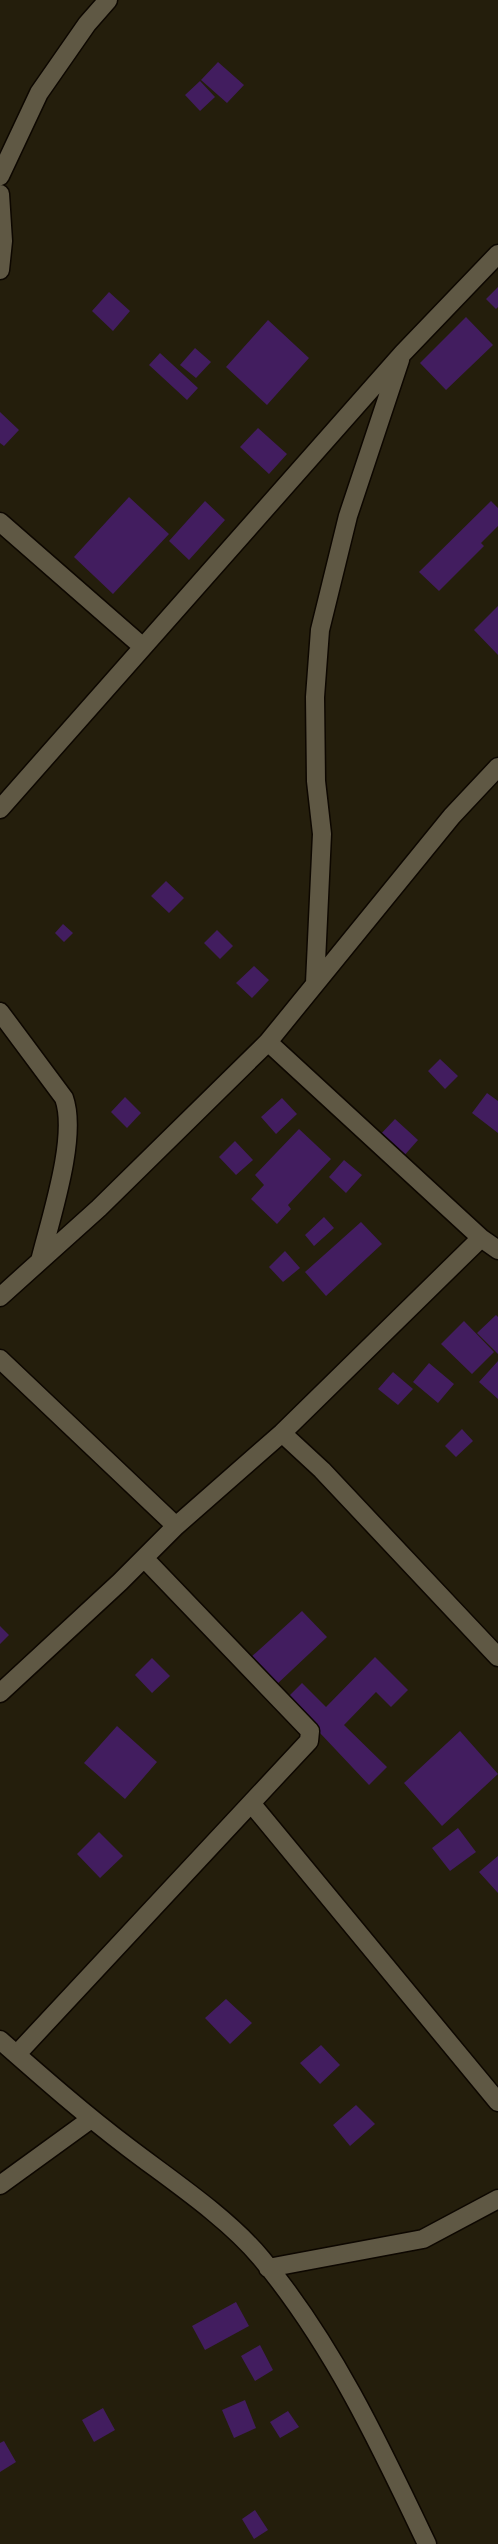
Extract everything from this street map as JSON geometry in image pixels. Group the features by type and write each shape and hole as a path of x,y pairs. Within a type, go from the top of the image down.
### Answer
{"street":[{"path":"0,176 39,93 87,24 108,0"},
{"path":"0,194 3,241 0,270"},
{"path":"0,809 403,352 498,254"},
{"path":"315,983 322,834 316,781 315,697 320,630 348,516 403,352"},
{"path":"0,522 143,647"},
{"path":"0,1297 99,1208 268,1042 452,816 498,767"},
{"path":"0,1012 64,1098 68,1109 65,1147 40,1261"},
{"path":"268,1042 481,1238 498,1250"},
{"path":"0,1693 176,1526 282,1433 481,1238"},
{"path":"0,1359 176,1526"},
{"path":"282,1433 322,1470 498,1657"},
{"path":"17,2054 309,1741 310,1731 144,1558"},
{"path":"251,1803 498,2102"},
{"path":"0,2040 91,2119 203,2204 260,2258 311,2326 362,2411 402,2487 427,2544"},
{"path":"0,2185 91,2119"},
{"path":"268,2268 423,2239 498,2199"}],"building":[{"path":"218,62 244,85 227,103 201,80"},
{"path":"200,81 215,97 200,111 185,95"},
{"path":"498,287 498,307 496,309 486,299"},
{"path":"109,292 130,311 113,331 92,311"},
{"path":"466,317 493,345 446,390 420,363"},
{"path":"268,320 309,358 267,405 226,367"},
{"path":"195,348 211,362 196,378 180,365"},
{"path":"160,353 198,388 187,400 149,365"},
{"path":"0,412 19,430 4,446 0,443"},
{"path":"258,428 287,454 269,474 240,447"},
{"path":"129,497 169,534 113,594 74,557"},
{"path":"205,501 225,520 189,560 169,541"},
{"path":"491,501 498,508 498,526 481,543 484,546 439,591 419,572"},
{"path":"498,606 498,655 474,630"},
{"path":"166,881 184,898 169,913 151,896"},
{"path":"63,924 73,933 64,942 55,933"},
{"path":"217,930 233,946 220,959 204,943"},
{"path":"254,966 269,980 252,998 236,983"},
{"path":"440,1059 458,1076 445,1089 428,1071"},
{"path":"487,1093 498,1101 498,1133 472,1113"},
{"path":"125,1097 141,1113 127,1128 111,1112"},
{"path":"282,1098 297,1114 276,1134 261,1117"},
{"path":"395,1119 418,1140 402,1158 378,1137"},
{"path":"299,1129 331,1159 288,1205 291,1209 277,1224 251,1199 264,1185 255,1175"},
{"path":"235,1141 253,1160 236,1175 219,1157"},
{"path":"344,1160 362,1175 346,1193 329,1177"},
{"path":"324,1217 334,1228 314,1246 305,1235"},
{"path":"361,1222 382,1244 326,1296 305,1272"},
{"path":"285,1251 300,1268 283,1282 269,1267"},
{"path":"496,1315 498,1317 498,1354 477,1333"},
{"path":"464,1321 494,1352 472,1374 441,1344"},
{"path":"498,1361 498,1399 479,1382"},
{"path":"429,1363 454,1384 438,1403 413,1382"},
{"path":"393,1372 413,1389 398,1405 378,1389"},
{"path":"462,1429 473,1441 456,1457 445,1446"},
{"path":"302,1611 327,1637 275,1686 250,1658"},
{"path":"0,1626 9,1635 0,1644"},
{"path":"375,1657 408,1690 391,1707 376,1692 344,1725 387,1767 369,1785 287,1698 302,1683 326,1707"},
{"path":"152,1658 170,1676 152,1693 135,1675"},
{"path":"117,1726 157,1762 125,1799 84,1763"},
{"path":"460,1731 498,1774 442,1826 404,1783"},
{"path":"458,1828 476,1852 450,1871 432,1848"},
{"path":"99,1832 123,1856 100,1878 77,1854"},
{"path":"498,1856 498,1893 479,1872"},
{"path":"226,1999 252,2023 230,2044 205,2018"},
{"path":"321,2045 340,2065 320,2084 300,2063"},
{"path":"356,2105 375,2124 350,2146 333,2125"},
{"path":"236,2302 249,2326 205,2350 192,2326"},
{"path":"260,2345 273,2370 255,2381 241,2356"},
{"path":"245,2400 256,2428 234,2438 222,2410"},
{"path":"103,2408 115,2430 94,2442 82,2420"},
{"path":"288,2411 299,2427 280,2438 270,2422"},
{"path":"4,2441 16,2462 0,2472 0,2443"},
{"path":"255,2510 268,2530 254,2539 242,2519"}]}
